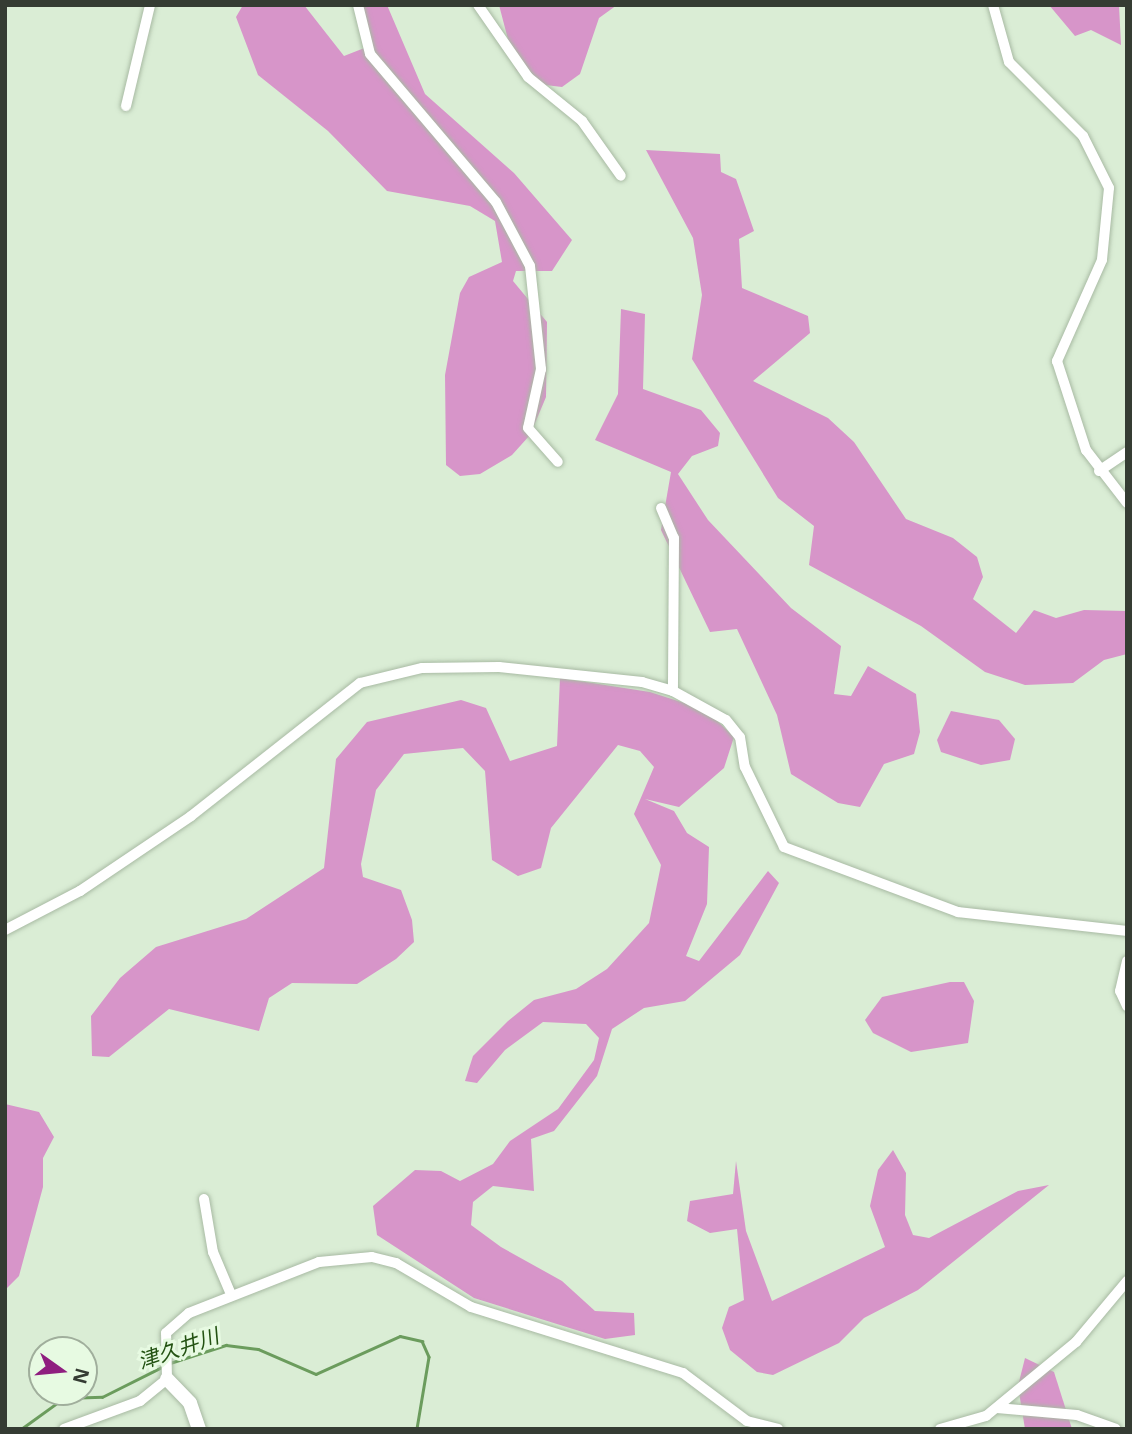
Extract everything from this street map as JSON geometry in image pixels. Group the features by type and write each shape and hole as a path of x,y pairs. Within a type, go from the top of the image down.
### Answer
{"street":[{"path":"126,106 150,5"},
{"path":"358,5 370,54 496,202 529,264 541,369 528,428 558,462"},
{"path":"478,5 528,77 582,121 621,176"},
{"path":"993,5 1009,62 1083,136 1109,188 1102,260 1057,361 1078,432 1099,471 1127,503"},
{"path":"1099,471 1127,452"},
{"path":"662,508 674,538 673,691"},
{"path":"5,930 80,891 182,823 360,683 422,668 537,668 673,691 735,726 745,767 784,848 958,912 1127,931"},
{"path":"1127,961 1120,991 1127,1006"},
{"path":"204,1199 213,1252 230,1292"},
{"path":"199,1429 190,1403 167,1378 166,1333 230,1292 319,1262 372,1257 396,1263 471,1307 683,1373 747,1421 778,1429"},
{"path":"940,1429 974,1426 997,1408 1076,1342 1127,1282"},
{"path":"64,1429 140,1401 167,1378"},
{"path":"997,1408 1077,1415 1116,1429"}],"shaded area":[{"path":"243,5 304,5 344,56 372,45 355,5 387,5 425,94 514,173 572,240 552,271 516,271 513,281 547,322 546,397 530,435 512,455 480,474 460,476 446,465 445,375 460,293 469,277 502,262 495,221 470,206 387,191 328,131 258,75 236,17"},
{"path":"499,5 617,5 599,18 580,74 562,87 537,84 516,70"},
{"path":"1049,5 1119,5 1121,45 1091,30 1075,36"},
{"path":"646,150 720,154 721,172 736,179 754,231 739,239 742,288 808,316 810,333 753,381 828,418 854,442 906,519 953,538 977,557 983,577 973,599 1016,633 1034,610 1056,618 1084,610 1127,611 1127,654 1104,660 1073,683 1025,685 985,672 921,626 809,565 814,526 778,498 692,359 702,295 693,238"},
{"path":"621,309 645,314 643,389 701,410 720,433 718,446 692,456 678,474 708,520 791,608 841,646 834,694 851,696 868,666 916,694 920,732 914,754 884,764 860,807 838,803 791,774 777,715 737,629 710,632 661,530 671,472 595,440 618,394"},
{"path":"560,678 650,692 706,710 734,737 724,768 679,807 645,799 674,811 687,833 709,847 707,904 686,956 699,961 768,871 779,883 740,955 685,1001 644,1008 612,1029 597,1076 554,1131 531,1139 534,1191 493,1186 473,1202 471,1225 501,1247 562,1281 595,1311 634,1313 635,1335 605,1339 474,1298 377,1235 373,1206 415,1170 441,1171 460,1181 493,1164 510,1141 558,1109 594,1060 599,1038 586,1024 543,1022 505,1050 477,1083 465,1081 473,1056 508,1021 534,1000 576,989 607,969 649,923 661,865 634,814 654,767 640,751 618,745 551,828 541,868 518,876 492,860 485,771 463,748 404,754 376,790 361,864 363,877 401,890 412,920 414,942 396,959 357,984 292,983 269,998 259,1031 169,1009 109,1057 92,1056 91,1016 120,978 156,947 246,919 324,868 336,759 367,722 461,700 486,708 510,761 557,746"},
{"path":"951,711 999,720 1015,739 1010,760 981,765 941,752 937,740"},
{"path":"950,982 964,982 974,1001 968,1043 911,1052 873,1033 865,1020 882,997"},
{"path":"5,1104 39,1112 54,1137 43,1158 43,1187 19,1276 5,1290"},
{"path":"893,1150 906,1173 905,1215 913,1235 929,1238 1018,1191 1049,1185 918,1290 864,1318 839,1343 773,1375 757,1372 730,1350 722,1328 729,1307 744,1300 737,1229 710,1233 687,1221 690,1201 733,1194 736,1161 746,1231 772,1301 885,1247 870,1206 878,1170"},
{"path":"1025,1358 1054,1372 1072,1429 1025,1429 1018,1386"}],"waterway":[{"name":"津久井川","path":"170,1363 226,1345 258,1349 316,1374 400,1336 422,1341 429,1357 417,1429"},
{"name":"津久井川","path":"21,1429 64,1398 102,1397 164,1366"}]}
